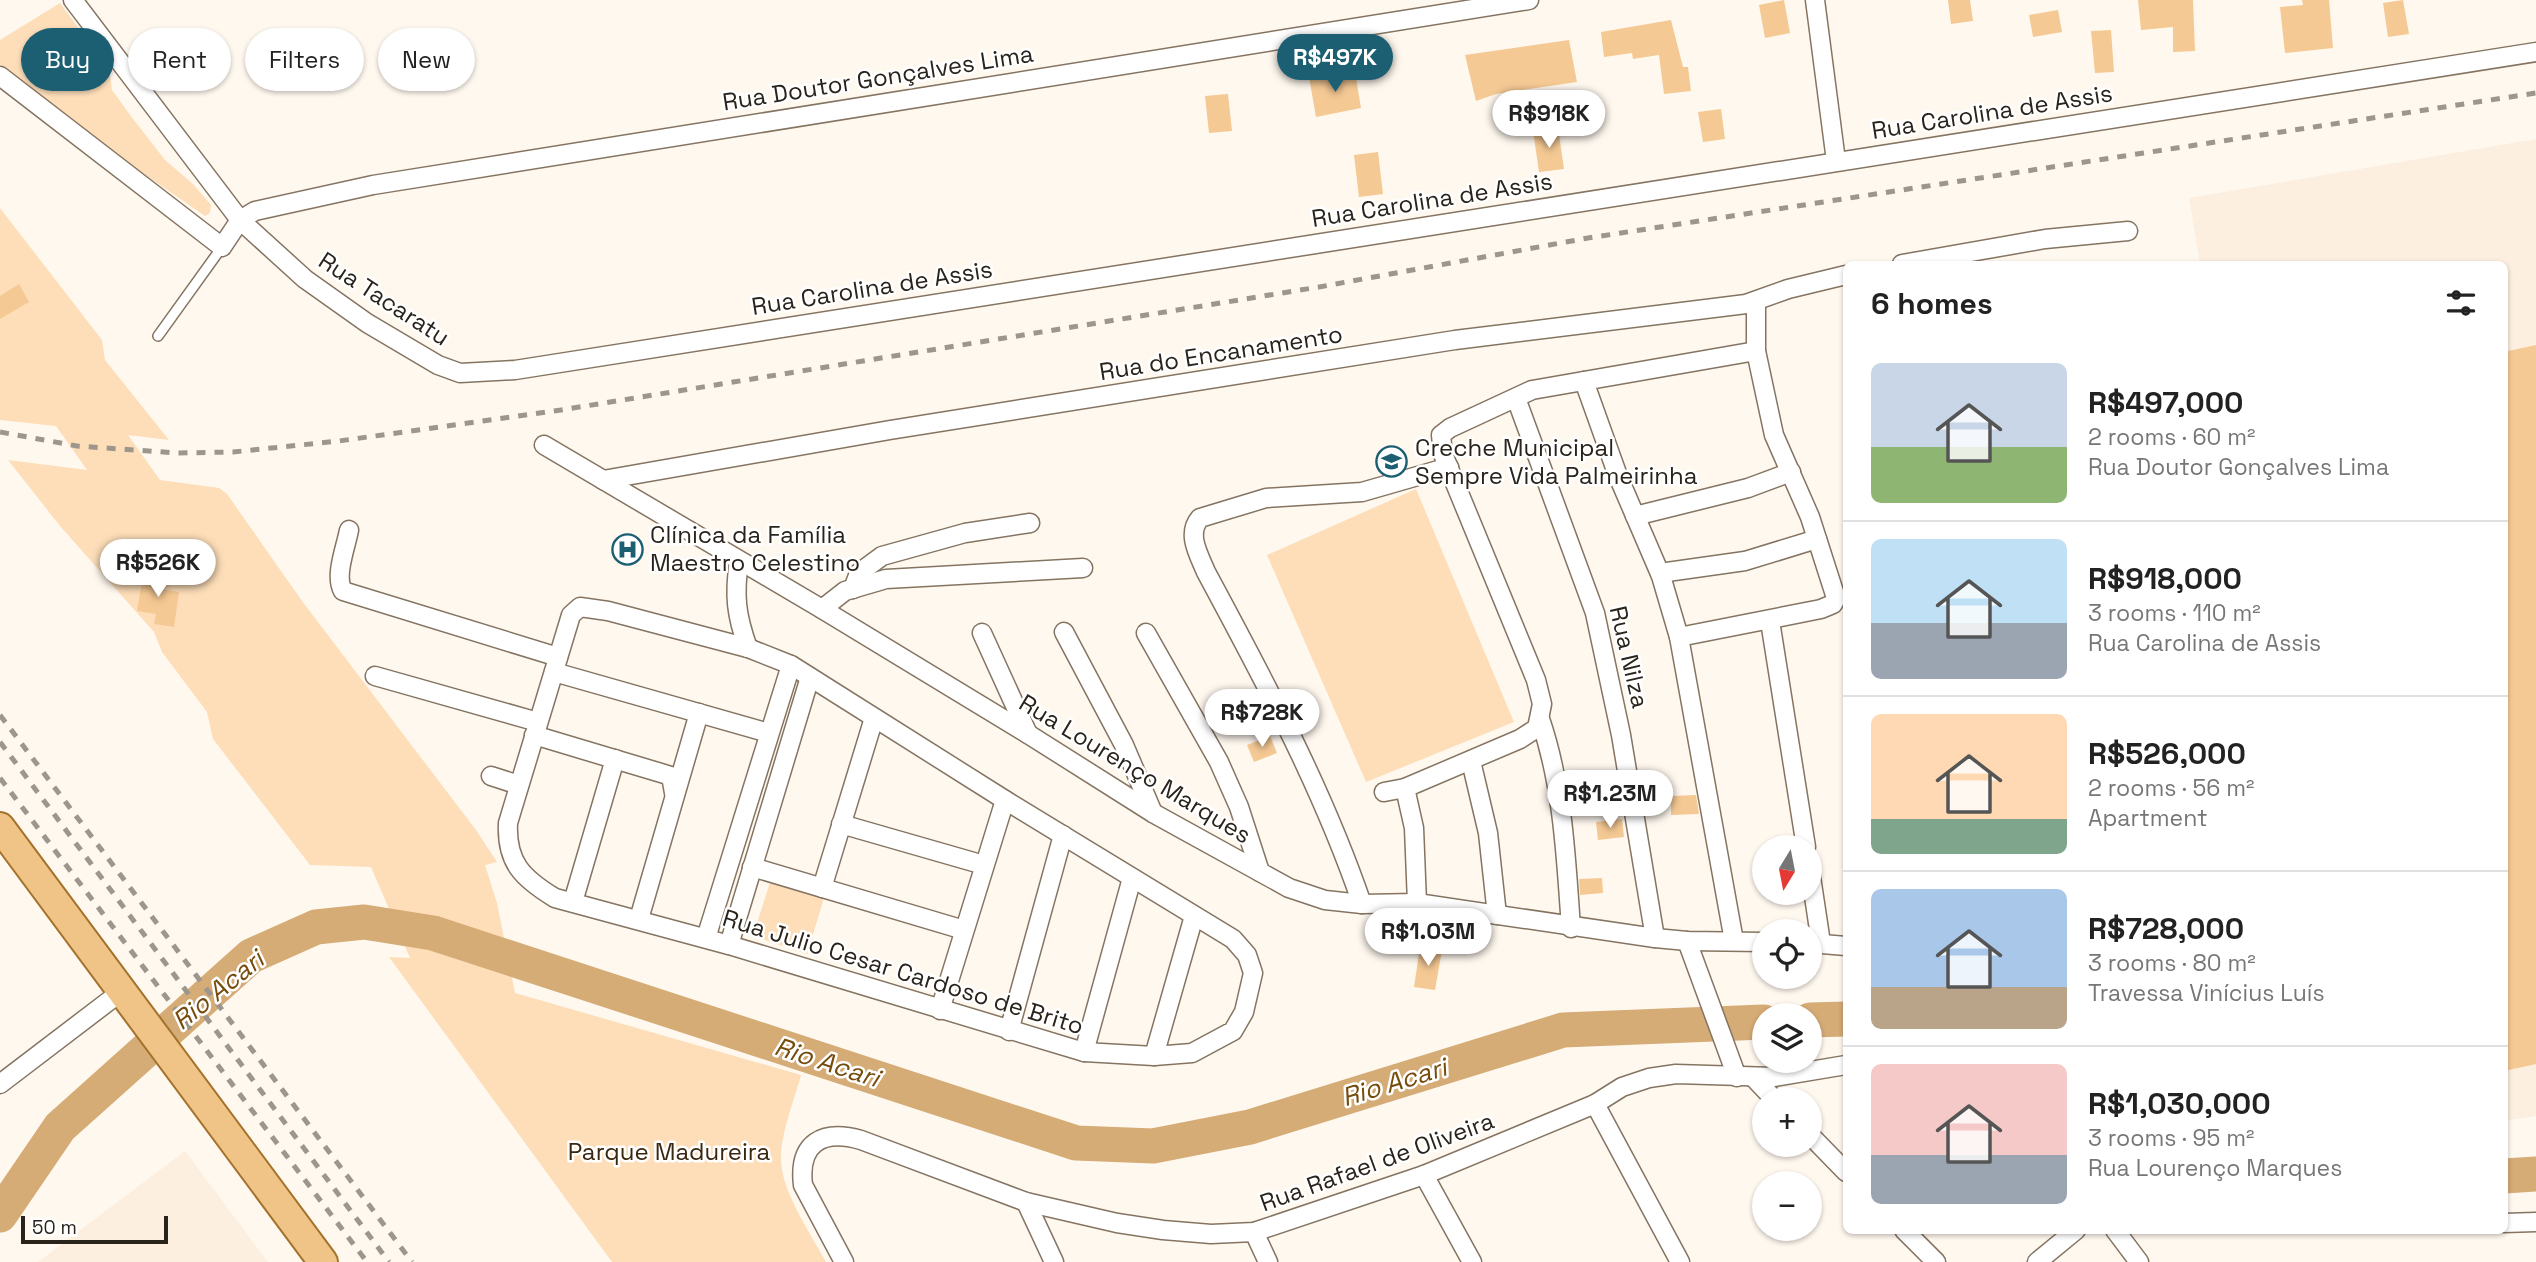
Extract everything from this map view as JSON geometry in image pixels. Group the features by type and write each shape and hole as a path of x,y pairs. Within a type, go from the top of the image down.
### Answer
{"main road":[{"path":"0,827 323,1262"}],"street":[{"name":"Rua Tacaratu","path":"73,0 240,220 328,297 439,365 460,373"},
{"name":"Rua Doutor Gonçalves Lima","path":"240,220 254,211 278,204 373,185 1529,0"},
{"path":"1815,0 1836,161"},
{"name":"Rua Carolina de Assis","path":"460,373 515,370 2536,52"},
{"path":"0,76 222,247 240,220"},
{"path":"1919,261 2045,239 2128,231"},
{"name":"Rua do Encanamento","path":"603,480 852,436 1455,340 1692,312 1756,301 1788,289 1843,276"},
{"path":"1679,636 1821,610 1833,604 1836,597 1817,539 1774,435 1756,351 1756,301"},
{"path":"1571,928 1563,821 1551,754 1540,719 1542,704 1536,680 1449,467 1441,446 1441,435 1450,428 1532,390 1756,351"},
{"path":"1584,381 1635,516 1660,573 1679,636 1734,941"},
{"name":"Rua Nilza","path":"1516,398 1595,613 1622,735 1655,938"},
{"name":"Rua Lourenço Marques","path":"544,445 822,608 1153,813 1289,888 1325,900 1362,904 1417,903 1571,928 1655,938 1752,942"},
{"path":"1362,904 1326,808 1299,748 1206,572 1194,543 1193,531 1200,518 1266,498 1362,492 1449,467"},
{"path":"1635,516 1748,488 1791,472"},
{"path":"853,589 859,573 883,556 965,533 1030,523"},
{"path":"349,530 340,574 343,591 699,713 769,733"},
{"path":"1660,573 1745,561 1817,539"},
{"path":"739,561 735,594 738,619 748,648"},
{"path":"822,608 845,591 886,579 1083,568"},
{"name":"Rua Julio Cesar Cardoso de Brito","path":"580,607 608,611 748,648 791,665 1233,939 1247,955 1253,973 1250,994 1233,1031 1216,1043 1192,1054 1154,1056 1084,1052 706,938 555,898 524,876 509,855 508,823 556,665 571,615 580,607"},
{"path":"1770,621 1804,835"},
{"path":"1064,632 1124,745 1153,813"},
{"path":"982,633 1028,734"},
{"path":"1146,633 1219,762 1240,807 1260,872"},
{"path":"706,938 791,665"},
{"path":"375,676 671,776 674,790"},
{"path":"729,945 810,677"},
{"path":"639,919 674,790 699,713"},
{"path":"822,888 874,718"},
{"path":"1384,792 1405,788 1531,733 1540,719"},
{"path":"573,902 615,759"},
{"path":"1471,761 1488,833 1497,915"},
{"path":"491,776 519,785"},
{"path":"1405,788 1414,828 1417,903"},
{"path":"940,1010 1005,800"},
{"path":"841,824 984,865"},
{"path":"1009,1031 1063,835"},
{"path":"752,867 964,930"},
{"path":"1084,1052 1132,878"},
{"path":"1154,1056 1194,916"},
{"path":"1687,941 1731,1056 1745,1078 1757,1087"},
{"path":"1822,944 1843,946"},
{"path":"0,1084 127,998"},
{"name":"Rua Rafael de Oliveira","path":"844,1262 803,1185 802,1166 811,1146 823,1137 845,1135 1027,1202 1117,1223 1211,1234 1254,1232 1424,1175 1595,1104 1622,1087 1649,1078 1676,1074 1745,1078 1843,1065"},
{"path":"1595,1104 1680,1262"},
{"path":"1822,1147 1843,1169"},
{"path":"1424,1175 1472,1262"},
{"path":"1027,1202 1054,1262"},
{"path":"2508,1223 2536,1222"},
{"path":"1254,1232 1269,1262"},
{"path":"1908,1234 1936,1262"},
{"path":"2037,1262 2071,1234"},
{"path":"2118,1234 2140,1262"}],"lane":[{"path":"158,336 222,247"}],"shaded area":[{"path":"2536,139 2536,1116 2508,1120 2508,261 2200,261 2189,198"},
{"path":"185,1151 268,1262 38,1262"}],"green space":[{"path":"60,3 79,28 21,28 21,85 5,72 0,64 0,40"},
{"path":"29,91 113,91 165,160 193,184 211,205 210,213 205,216 66,120"},
{"name":"Parque Madureira","path":"0,208 102,340 105,360 169,440 128,435 160,480 219,488 227,494 302,601 476,830 497,862 485,865 497,903 515,993 801,1075 783,1138 782,1171 791,1198 826,1262 612,1262 389,957 410,958 371,867 310,865 213,739 207,712 162,652 154,632 60,526 8,460 87,470 56,426 0,420"},
{"path":"1416,489 1514,722 1366,782 1267,555"},
{"path":"770,882 824,898 807,954 753,936"}],"building":[{"path":"1784,0 1790,33 1765,38 1759,5"},
{"path":"1948,0 1970,0 1973,21 1951,24"},
{"path":"2138,0 2193,0 2195,51 2173,52 2173,27 2141,30"},
{"path":"2302,0 2329,0 2333,48 2285,53 2280,7 2303,5"},
{"path":"2403,0 2409,34 2388,37 2383,3"},
{"path":"2058,10 2062,32 2033,37 2029,15"},
{"path":"1671,20 1683,67 1688,67 1691,91 1664,94 1659,55 1633,59 1632,53 1604,57 1601,32"},
{"path":"2111,30 2114,72 2095,73 2091,31"},
{"path":"1569,40 1577,82 1496,94 1476,101 1465,55"},
{"path":"1355,72 1361,108 1316,117 1309,77"},
{"path":"1228,94 1232,131 1209,133 1205,96"},
{"path":"1721,109 1725,139 1703,142 1698,112"},
{"path":"1558,127 1564,169 1539,172 1533,131"},
{"path":"1378,152 1383,194 1359,197 1354,155"},
{"path":"19,284 29,302 0,319 0,296"},
{"path":"2536,345 2536,1064 2508,1070 2508,351"},
{"path":"144,569 164,572 161,589 179,592 174,627 154,624 156,614 137,611"},
{"path":"1270,736 1277,753 1254,762 1247,745"},
{"path":"1696,795 1699,814 1671,815 1671,796"},
{"path":"1622,819 1624,837 1598,840 1596,822"},
{"path":"1602,878 1603,893 1580,895 1579,879"},
{"path":"1420,947 1442,950 1435,990 1414,987"}],"waterway":[{"name":"Rio Acari","path":"0,1215 60,1127 251,956 316,927 364,922 433,933 1076,1143 1153,1146 1250,1127 1563,1030 1752,1022"},
{"name":"Rio Acari","path":"1822,1020 1843,1019"},
{"name":"Rio Acari","path":"2508,1176 2536,1174"}],"railway":[{"path":"0,432 77,446 177,453 233,452 339,441 561,410 1319,287 1588,238 2536,93"},
{"path":"0,715 412,1262"},
{"path":"0,742 389,1262"},
{"path":"0,778 367,1262"}],"place":[{"name":"Creche Municipal Sempre Vida Palmeirinha","path":"1392,462"},
{"name":"Clínica da Família Maestro Celestino","path":"627,549"}]}
